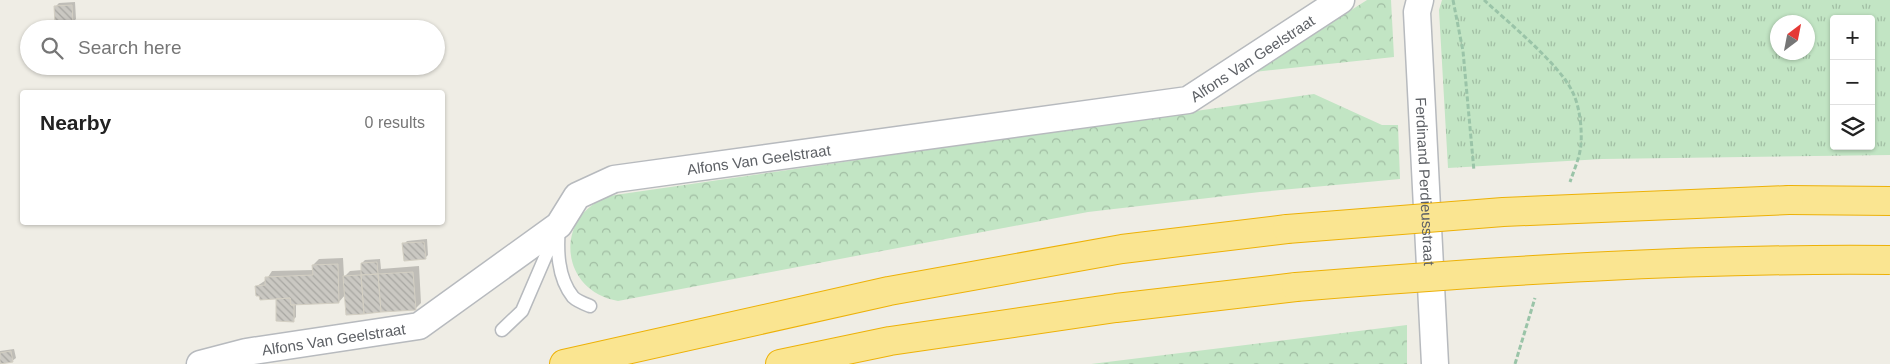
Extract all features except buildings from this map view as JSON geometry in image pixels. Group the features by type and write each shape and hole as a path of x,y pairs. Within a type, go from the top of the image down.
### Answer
{"highway":[{"path":"564,364 908,288 1122,249 1287,229 1503,212 1685,203 1890,201"},
{"path":"780,364 900,340 1116,308 1296,287 1522,269 1786,259 1890,260"}],"street":[{"name":"Alfons Van Geelstraat","path":"200,364 246,352 419,326 559,225 577,196 614,179 1188,100 1342,0"},
{"name":"Ferdinand Perdieusstraat","path":"1420,0 1416,12 1422,152 1435,364"}],"lane":[{"path":"559,225 557,251 564,282 574,299 590,306"},
{"path":"502,330 522,311 559,225"}],"path":[{"path":"1453,0 1463,51 1474,171"},
{"path":"1484,0 1541,55 1572,92 1581,133 1581,147 1569,185"},
{"path":"1515,364 1538,288"}],"green space":[{"path":"1367,0 1391,0 1394,57 1254,72"},
{"path":"1442,0 1890,0 1890,155 1602,159 1448,168 1439,10"},
{"path":"1314,94 1382,125 1398,125 1400,179 1260,192 1088,212 618,301 598,294 583,282 574,266 570,249 573,232 581,216 595,203 615,195"},
{"path":"1407,325 1407,364 1091,364"}]}
